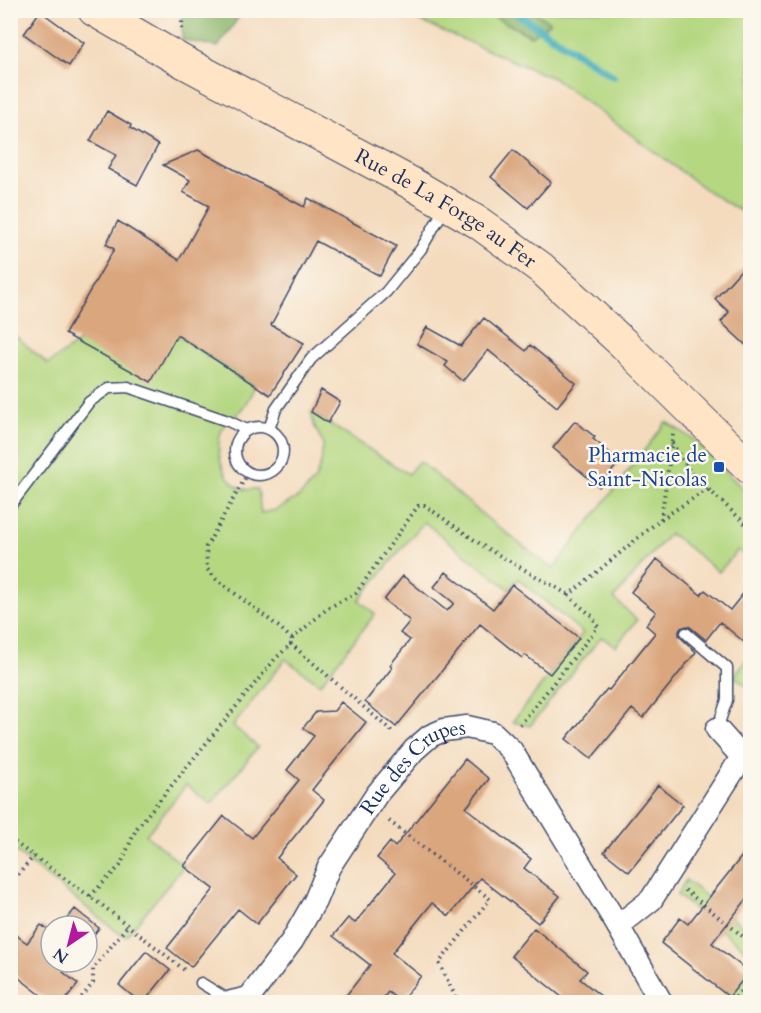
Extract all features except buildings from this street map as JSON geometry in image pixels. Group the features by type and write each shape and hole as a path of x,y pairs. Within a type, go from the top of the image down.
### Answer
{"main road":[{"name":"Rue de La Forge au Fer","path":"94,10 178,59 301,123 479,223 541,268 624,344 750,468"}],"street":[{"name":"Rue des Crupes","path":"243,1001 292,941 315,901 329,867 376,794 414,750 430,736 444,730 467,727 493,733 511,750 618,926 661,1002"},
{"path":"618,926 651,900 746,752 717,729"}],"lane":[{"path":"269,429 276,409 311,359 386,292 421,249 439,218 443,201"},
{"path":"10,506 89,402 109,387 128,387 228,421 246,430"},
{"path":"254,427 269,429 280,439 283,447 281,461 276,468 263,475 248,473 237,463 234,448 236,441 246,430 254,427"},
{"path":"686,633 727,668 727,700 717,729"},
{"path":"201,983 243,1001"}],"path":[{"path":"661,519 675,425"},
{"path":"672,443 691,473 750,528"},
{"path":"248,473 206,547 207,569 216,579 279,627 292,642 414,750"},
{"path":"569,595 661,519 708,489"},
{"path":"90,896 120,866 136,829 275,659 328,608 356,593 418,506 424,505 483,546 569,595 592,616 598,627 504,744"},
{"path":"370,806 490,899 439,963 458,1002"},
{"path":"10,839 90,896 201,983"},
{"path":"10,884 34,855"},
{"path":"667,876 750,942"},
{"path":"78,1002 93,983 93,969 128,925"},
{"path":"732,1002 750,979"}],"green space":[{"path":"182,10 243,11 218,47 182,40"},
{"path":"396,11 483,11 531,36 550,22 532,11 750,11 750,217 709,192 555,79"},
{"path":"483,11 532,11 550,22 531,36"},
{"path":"11,332 48,364 79,342 177,335 255,386 239,413 222,430 219,454 224,470 233,483 244,489 258,489 261,513 276,510 299,497 315,480 321,463 323,444 311,412 408,474 419,461 553,569 666,422 693,439 750,496 750,560 738,550 719,572 669,534 614,598 637,620 616,646 601,637 530,726 512,722 583,633 518,579 509,589 424,522 359,600 375,614 320,684 285,659 233,726 258,747 211,804 186,785 146,835 184,866 126,936 119,933 99,917 99,914 95,914 11,848"},
{"path":"750,655 750,681 747,686 734,676"},
{"path":"686,880 750,932 750,953 677,895"},
{"path":"750,969 750,991 741,1002 725,1002"}],"waterway":[{"path":"511,10 613,76"}],"place":[{"name":"Pharmacie de Saint-Nicolas","path":"719,467"}]}
